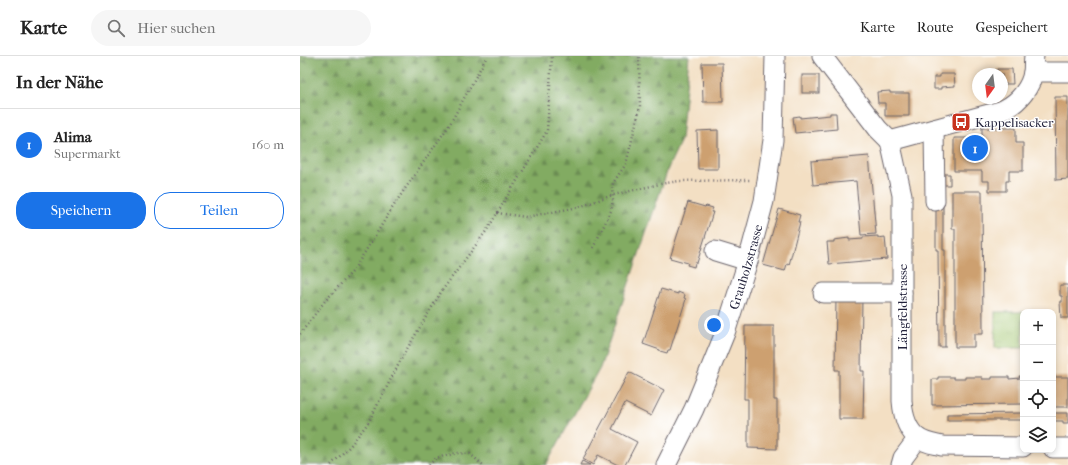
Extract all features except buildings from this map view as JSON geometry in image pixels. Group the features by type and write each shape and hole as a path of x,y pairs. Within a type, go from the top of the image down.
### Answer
{"street":[{"name":"Grauholzstrasse","path":"666,465 694,409 725,333 748,261 764,201 773,140 775,56"},
{"path":"822,56 878,129 890,141 1006,109 1019,100 1026,90 1033,69"},
{"path":"1008,91 1033,69 1068,72"},
{"path":"979,117 990,104"},
{"path":"934,129 935,201"},
{"name":"Längfeldstrasse","path":"890,141 902,195 902,401 906,420 913,434 918,438"},
{"path":"715,251 748,261"},
{"path":"823,293 902,294"},
{"path":"901,465 903,458 918,438 925,442 942,446 1020,447"},
{"path":"1056,448 1068,448"}],"path":[{"path":"300,334 325,301 353,271 398,199 450,124 487,56"},
{"path":"331,465 350,446 368,422 404,354 441,292 487,230 547,131 552,56"},
{"path":"593,248 611,211 613,201 613,183 626,164 640,108 639,56"},
{"path":"497,213 526,216 579,207 612,195 679,181 767,180"},
{"path":"429,465 436,458 457,453 470,454 483,465"}],"green space":[{"path":"300,56 689,56 681,140 669,166 600,368 546,465 300,465"},
{"path":"995,312 1020,312 1020,348 995,348"}],"place":[{"name":"Kappelisacker","path":"961,122"},
{"name":"Alima","path":"975,148"}]}
